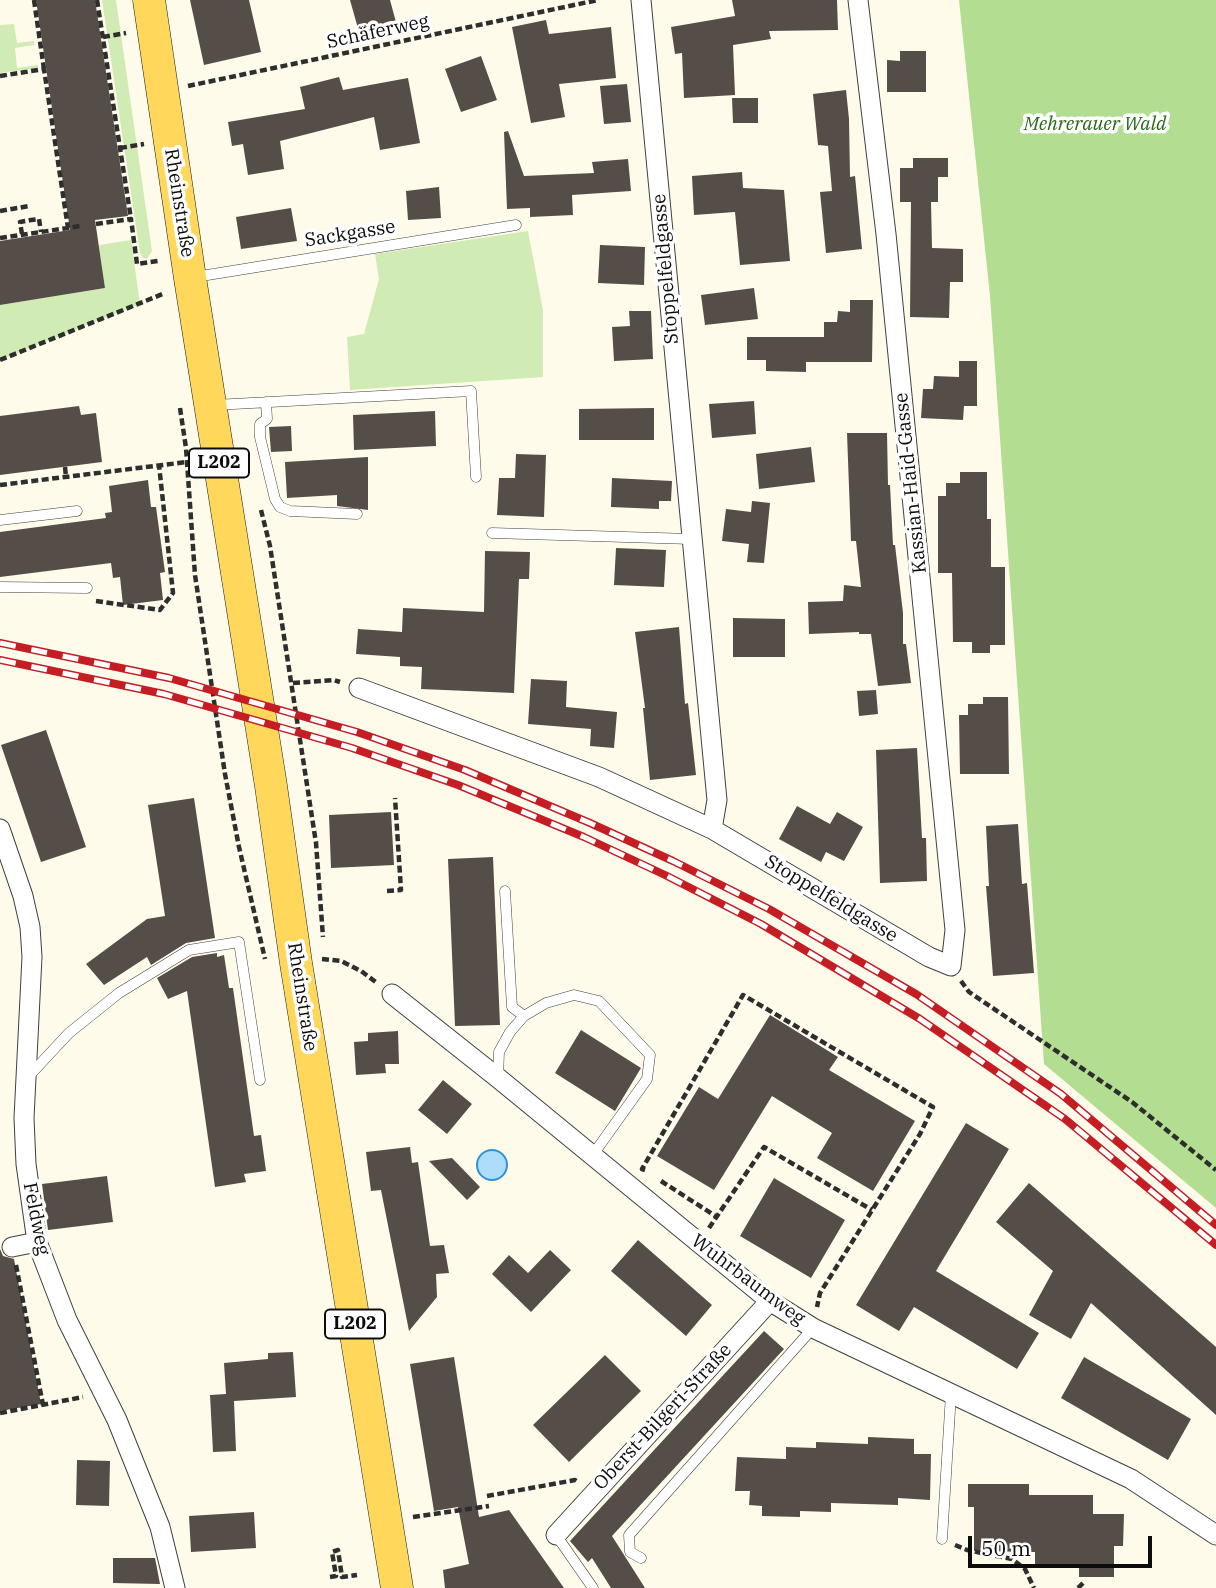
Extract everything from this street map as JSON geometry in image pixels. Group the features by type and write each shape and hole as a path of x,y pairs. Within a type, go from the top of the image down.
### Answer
{"main road":[{"name":"Rheinstraße","path":"149,0 163,92 176,281 210,405 397,1588"}],"street":[{"name":"Stoppelfeldgasse","path":"641,0 717,800 712,829"},
{"name":"Kassian-Haid-Gasse","path":"859,0 886,234 956,930 951,966"},
{"name":"Stoppelfeldgasse","path":"359,688 599,777 712,829 929,957 951,966"},
{"name":"Feldweg","path":"0,829 23,896 30,927 32,957 26,1080 26,1164 37,1242 67,1320 117,1420 160,1527 175,1588"},
{"name":"Wuhrbaumweg","path":"392,994 770,1301 813,1328 1130,1479 1216,1535"},
{"path":"12,1247 37,1242"},
{"name":"Oberst-Bilgeri-Straße","path":"556,1535 770,1301"}],"lane":[{"name":"Sackgasse","path":"176,281 516,225"},
{"path":"210,405 471,391 476,477"},
{"path":"267,402 267,419 260,424 260,436 275,499 280,507 290,511 357,513"},
{"path":"0,520 77,511"},
{"path":"492,533 692,539"},
{"path":"0,587 87,588"},
{"path":"505,891 512,1007 524,1016"},
{"path":"26,1080 69,1034 118,993 189,950 239,942 260,1080"},
{"path":"498,1078 499,1052 510,1032 524,1016 546,1003 574,995 599,1000 650,1055 647,1079 592,1156"},
{"path":"641,1558 630,1552 629,1535 813,1328"},
{"path":"942,1539 951,1393"},
{"path":"556,1535 593,1588"}],"path":[{"path":"34,0 68,228"},
{"path":"97,0 137,264 158,261 159,272"},
{"name":"Schäferweg","path":"163,92 598,0"},
{"path":"0,76 44,69"},
{"path":"0,211 29,206"},
{"path":"22,234 20,222 39,219 41,232"},
{"path":"96,224 131,219"},
{"path":"0,238 80,226"},
{"path":"0,360 162,295 176,281"},
{"path":"178,397 187,462 195,575 223,761 239,847 268,968"},
{"path":"0,484 187,462"},
{"path":"87,588 97,603 160,610 173,593 159,465"},
{"path":"65,467 66,477"},
{"path":"260,507 271,546 316,843 324,959 341,961 392,994"},
{"path":"160,536 167,535"},
{"path":"293,683 334,680 359,688"},
{"path":"387,891 401,890 395,798"},
{"path":"951,966 969,992 1132,1102 1216,1170"},
{"path":"717,1217 642,1169 743,995 933,1107 920,1134 820,1293 813,1328"},
{"path":"699,1243 764,1147 872,1210"},
{"path":"12,1247 43,1405"},
{"path":"0,1413 104,1393"},
{"path":"487,1496 575,1480 591,1494"},
{"path":"408,1518 489,1506"},
{"path":"942,1539 967,1550 1012,1559 1026,1569 1034,1588"},
{"path":"337,1582 333,1576 332,1552 338,1550 342,1577 357,1575"},
{"path":"1079,1588 1084,1582"}],"green space":[{"path":"102,0 116,0 152,251 147,259 140,253"},
{"name":"Mehrerauer Wald","path":"959,0 1216,0 1216,1208 1044,1064 990,296"},
{"path":"14,24 17,43 34,41 34,45 15,48 17,68 38,65 38,68 0,73 0,25"},
{"path":"528,231 543,310 543,377 350,390 347,337 364,334 379,279 375,254"},
{"path":"131,240 140,304 0,360 0,305 105,288 99,245"}],"water":[{"path":"492,1150 503,1154 507,1165 503,1176 492,1180 481,1176 477,1165 481,1154"}],"building":[{"path":"36,0 95,0 128,216 95,220 105,288 0,305 0,241 70,230"},
{"path":"190,0 249,0 261,52 204,65"},
{"path":"350,0 390,0 396,22 359,32"},
{"path":"732,0 837,0 838,30 769,31 771,39 733,45 735,95 684,98 682,53 675,54 671,27 735,16"},
{"path":"546,20 549,34 611,27 616,78 559,84 565,117 531,123 512,27"},
{"path":"900,51 926,51 926,92 887,92 887,60 900,61"},
{"path":"481,56 497,100 461,112 445,69"},
{"path":"339,77 343,90 408,78 420,143 380,150 374,117 280,141 284,169 248,175 243,144 232,146 228,122 305,109 300,87"},
{"path":"627,84 631,122 604,124 600,86"},
{"path":"846,90 850,177 855,176 862,249 826,253 820,192 832,191 828,146 818,145 813,94"},
{"path":"732,98 758,98 758,123 733,123"},
{"path":"508,131 524,176 594,173 592,162 628,159 631,191 572,195 573,215 530,217 530,208 507,209 504,132"},
{"path":"913,158 948,158 948,177 938,177 938,202 931,202 932,248 963,249 963,282 950,282 949,318 910,317 911,202 900,202 900,168 913,168"},
{"path":"742,172 743,188 784,190 790,261 740,265 735,212 694,215 692,176"},
{"path":"439,187 441,218 408,220 406,191"},
{"path":"291,208 297,241 241,249 236,217"},
{"path":"600,245 645,247 644,285 598,283"},
{"path":"754,288 758,319 705,325 701,295"},
{"path":"850,300 873,300 872,362 806,362 806,372 766,371 766,360 747,360 747,337 824,337 824,322 837,322 838,311 850,312"},
{"path":"629,311 651,311 653,359 614,361 612,327 630,326"},
{"path":"959,361 977,361 977,406 964,406 963,420 921,418 923,389 933,389 934,376 959,377"},
{"path":"754,401 756,434 712,438 709,404"},
{"path":"79,406 81,415 96,413 102,462 0,475 0,416"},
{"path":"654,408 654,440 579,440 579,409"},
{"path":"435,411 436,446 354,450 353,415"},
{"path":"291,426 292,451 271,452 269,427"},
{"path":"847,433 887,433 893,545 903,613 903,644 906,644 911,683 878,686 871,634 809,634 808,602 843,601 844,585 861,587 856,541 851,541"},
{"path":"811,447 815,482 759,489 756,454"},
{"path":"516,454 546,455 544,517 497,515 499,478 515,478"},
{"path":"368,457 368,510 337,506 337,495 287,498 285,462"},
{"path":"960,472 987,472 991,567 1005,567 1005,645 990,645 990,653 972,653 972,642 953,642 952,573 938,573 938,496 946,496 946,483 960,483"},
{"path":"612,478 672,481 671,501 659,501 659,509 611,507"},
{"path":"148,480 151,507 156,507 165,572 160,573 163,600 123,605 120,577 113,578 111,563 0,577 0,532 106,518 105,513 112,512 109,486"},
{"path":"752,501 770,503 764,563 747,562 749,544 722,541 726,509 751,512"},
{"path":"616,548 666,550 664,587 614,585"},
{"path":"485,551 530,552 529,579 519,579 514,693 421,689 422,667 400,666 400,657 356,654 358,629 402,632 403,608 484,612"},
{"path":"733,618 785,619 785,657 733,657"},
{"path":"679,627 685,704 688,703 696,775 650,780 645,708 635,632"},
{"path":"531,679 567,681 566,707 617,712 614,748 590,746 591,729 528,724"},
{"path":"876,690 878,714 859,716 857,691"},
{"path":"983,697 1008,697 1009,774 960,774 959,715 968,715 968,704 983,704"},
{"path":"46,730 86,847 41,862 1,745"},
{"path":"917,748 922,838 926,838 927,881 880,883 876,750"},
{"path":"194,798 215,938 186,943 151,965 147,957 104,985 86,964 147,919 165,916 148,805"},
{"path":"797,806 830,824 837,812 863,827 844,861 826,852 821,862 779,839"},
{"path":"391,812 394,865 331,868 329,815"},
{"path":"1018,824 1022,884 1027,883 1034,973 993,976 986,886 989,886 986,826"},
{"path":"493,857 500,1025 455,1026 448,859"},
{"path":"217,953 217,957 224,955 229,988 233,988 254,1136 261,1135 266,1171 244,1174 246,1182 215,1187 187,991 168,999 157,978 192,957"},
{"path":"770,1015 838,1057 829,1070 915,1121 873,1191 817,1158 832,1133 772,1096 714,1190 657,1156 699,1087 718,1099"},
{"path":"581,1030 641,1068 615,1111 555,1073"},
{"path":"398,1031 399,1064 385,1064 386,1073 356,1075 354,1042 368,1041 368,1033"},
{"path":"443,1080 472,1104 447,1134 418,1110"},
{"path":"966,1123 1009,1149 936,1271 1039,1333 1017,1369 914,1307 899,1331 856,1305"},
{"path":"410,1147 412,1163 418,1162 430,1246 444,1245 449,1273 436,1274 437,1297 409,1331 381,1190 371,1191 366,1152"},
{"path":"452,1158 480,1187 467,1200 429,1161"},
{"path":"107,1176 113,1222 48,1230 42,1184"},
{"path":"774,1178 845,1220 811,1278 740,1236"},
{"path":"1029,1183 1216,1347 1216,1415 1091,1303 1071,1339 1029,1315 1053,1271 996,1222"},
{"path":"638,1240 712,1305 686,1336 611,1271"},
{"path":"0,1249 3,1256 14,1259 41,1404 0,1411"},
{"path":"550,1250 571,1270 531,1312 492,1274 509,1255 528,1273"},
{"path":"764,1331 784,1349 612,1536 645,1588 611,1588 592,1558 588,1562 570,1541"},
{"path":"293,1352 296,1397 234,1401 236,1451 213,1452 210,1395 226,1394 224,1363 268,1359 268,1353"},
{"path":"605,1355 641,1391 569,1462 533,1425"},
{"path":"454,1357 479,1517 509,1510 564,1588 445,1588 443,1570 469,1564 458,1507 434,1511 410,1364"},
{"path":"1084,1357 1191,1419 1168,1460 1061,1398"},
{"path":"868,1437 914,1439 914,1454 931,1454 930,1500 898,1498 898,1505 831,1503 831,1512 800,1511 800,1517 762,1516 762,1506 749,1505 750,1491 735,1491 737,1457 786,1459 786,1447 816,1448 816,1442 868,1444"},
{"path":"77,1460 110,1461 109,1506 76,1505"},
{"path":"968,1484 1029,1484 1029,1495 1093,1495 1093,1514 1124,1514 1123,1546 1114,1546 1114,1577 1079,1577 1079,1568 1035,1568 1035,1552 974,1551 974,1507 968,1507"},
{"path":"254,1512 256,1548 191,1552 189,1516"},
{"path":"113,1558 155,1558 160,1584 113,1583"}],"railway":[{"path":"0,643 169,678 357,732 465,770 673,861 769,909 916,994 1061,1094 1216,1225"},
{"path":"0,660 164,694 352,748 458,785 584,837 665,875 761,924 920,1019 1065,1119 1216,1245"}]}
